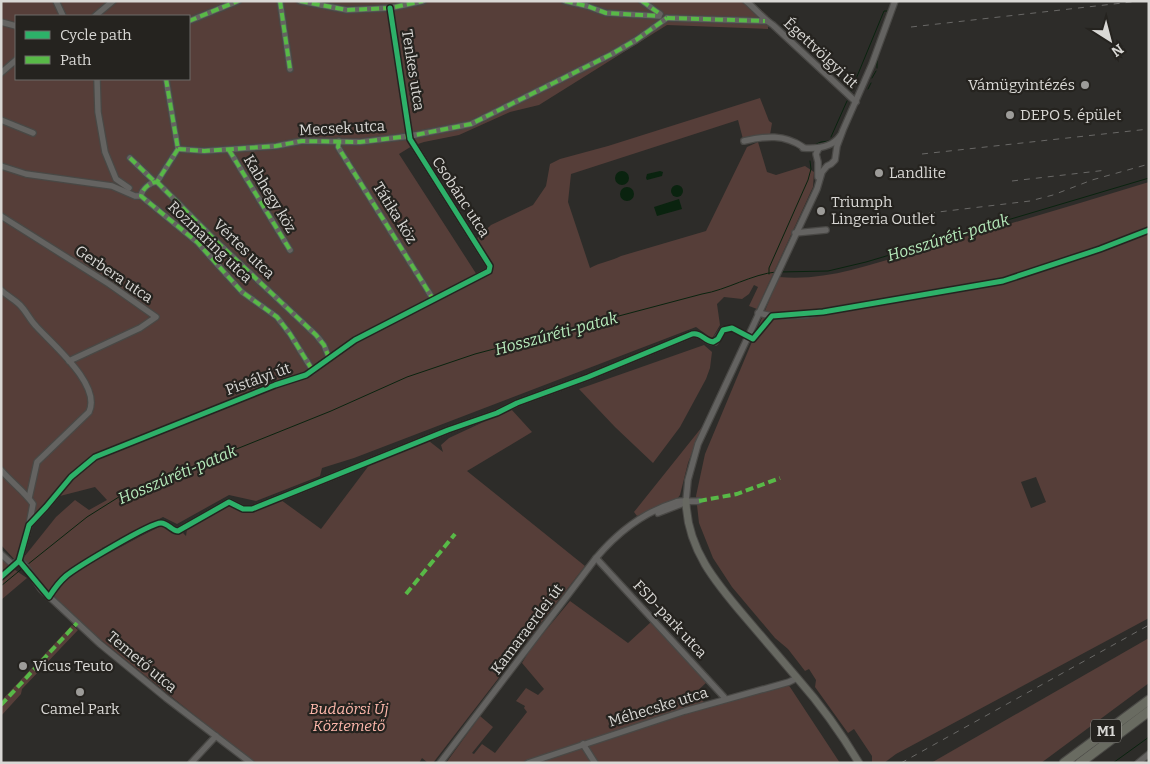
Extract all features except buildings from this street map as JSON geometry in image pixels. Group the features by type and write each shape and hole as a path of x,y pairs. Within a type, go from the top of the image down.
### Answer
{"highway":[{"name":"M1","path":"1064,763 1149,700"},
{"name":"M1","path":"1080,763 1149,711"}],"main road":[{"path":"686,501 686,515 695,546 710,574 835,725 859,763"}],"street":[{"path":"56,1 62,15"},
{"path":"96,15 113,1"},
{"path":"190,21 238,1"},
{"path":"280,1 290,69"},
{"path":"300,1 347,10 390,8 423,1"},
{"path":"565,1 606,13 765,21"},
{"path":"642,1 662,17"},
{"name":"Égettvölgyi út","path":"746,1 762,15 765,21 772,25 856,102"},
{"path":"699,501 686,501 688,480 698,444 822,172 826,166 834,162 844,130 895,1"},
{"name":"Tenkes utca","path":"390,8 410,136"},
{"name":"Mecsek utca","path":"178,149 195,152 276,146 302,141 360,142 410,136 471,124 612,54 636,40 662,17"},
{"path":"1,22 15,26"},
{"path":"1,73 15,61"},
{"path":"97,80 99,121 110,166 119,183 141,196 145,188 156,182 178,149 166,80"},
{"path":"1,120 34,133"},
{"path":"826,166 804,148 829,146 837,140 844,130"},
{"name":"Csobánc utca","path":"410,136 413,146 490,266 489,271"},
{"path":"744,141 775,137 793,141 803,147"},
{"name":"Tátika köz","path":"340,141 338,147 433,299"},
{"path":"829,146 836,152"},
{"path":"814,193 818,176 817,159 819,148"},
{"name":"Kabhegy köz","path":"229,150 290,250"},
{"name":"Vértes utca","path":"130,158 316,335 324,345 329,358"},
{"name":"Rozmaring utca","path":"1,166 26,174 112,186 135,196 141,196 193,239 242,292 277,317 314,371"},
{"name":"Gerbera utca","path":"1,216 109,284 156,317 140,328 69,362"},
{"path":"795,234 826,230"},
{"path":"758,313 772,316 805,315 1003,281 1100,249 1149,230"},
{"name":"Pistályi út","path":"29,525 71,477 86,463 101,454 314,371 355,340 489,271"},
{"path":"1,290 21,306 69,362 88,387 92,401 90,409 37,462 29,498"},
{"path":"49,598 55,588 70,573 123,541 157,524 164,524 178,531 229,502 249,510 692,334 699,334 709,342 715,342 723,330"},
{"path":"1,470 33,504 21,563 12,564 1,554"},
{"name":"Kamaraerdei út","path":"642,519 668,510 686,501"},
{"name":"Kamaraerdei út","path":"440,763 596,558 618,534 642,519 678,502 686,501"},
{"path":"33,508 41,513"},
{"path":"668,510 678,509 686,515"},
{"name":"FSD-park utca","path":"596,558 724,697"},
{"name":"Temető utca","path":"21,563 49,598 129,668 251,763"},
{"name":"Méhecske utca","path":"528,763 685,711 790,682 797,678"},
{"path":"191,763 216,736"},
{"path":"583,744 595,763"},
{"path":"1138,763 1149,754"}],"green space":[{"name":"Budaörsi Új Köztemető","path":"1,1 751,1 768,16 768,29 667,25 539,105 510,112 459,135 412,146 399,154 477,275 490,266 474,241 491,225 533,205 546,186 550,164 560,159 608,146 760,98 769,121 772,123 770,135 759,135 743,139 738,120 571,174 568,202 590,268 621,256 706,231 747,147 758,142 767,172 776,175 805,166 814,172 813,187 757,309 749,306 758,287 754,285 749,294 742,299 724,297 717,304 720,325 711,338 696,327 354,458 322,468 320,476 256,501 229,495 177,524 163,517 102,548 104,556 161,526 175,534 183,533 186,536 187,529 228,505 247,513 281,500 321,529 370,464 429,441 443,452 441,445 449,438 511,409 532,432 467,471 585,566 433,763 428,763 422,758 419,763 254,763 96,636 43,586 24,560 24,557 56,517 75,500 89,510 107,500 95,487 60,496 25,530 15,560 1,545"},
{"path":"1149,182 1149,618 896,754 884,763 872,763 872,756 854,729 848,733 815,687 816,680 809,669 805,671 788,649 775,638 732,587 713,558 699,523 696,496 705,454 779,277 816,277 852,270","holes":["1036,477 1046,502 1031,508 1021,482"]},
{"path":"704,345 712,352 710,368 706,379 680,427 653,463 579,389"},
{"path":"702,427 688,463 680,495 677,499 637,516 634,512"},
{"path":"1,557 12,568 27,578 1,600"},
{"path":"570,601 628,643 651,622 707,682 695,693 705,703 694,711 788,684 840,763 446,763 480,716 493,727 472,753 474,754 482,744 495,753 527,712 524,708 525,706 516,701 526,688 538,695 544,689 522,663 531,648"},
{"path":"72,625 78,630 22,689 21,694 1,716 1,701"},
{"path":"1149,638 1149,683 1041,763 931,763"}],"shaded area":[{"path":"619,171 625,171 629,178 625,185 619,185 615,181 615,175"},
{"path":"663,172 662,176 647,180 647,174"},
{"path":"677,185 683,191 677,197 671,191"},
{"path":"624,187 630,187 634,194 630,201 624,201 620,197 620,191"},
{"path":"679,199 682,209 657,216 654,207"}],"waterway":[{"path":"851,91 884,11 888,11 892,1"},
{"path":"877,61 877,68"},
{"path":"872,78 876,71"},
{"path":"868,89 871,83"},
{"path":"831,137 847,101"},
{"path":"814,145 829,141"},
{"path":"769,274 769,268 808,180 811,169 810,161"},
{"name":"Hosszúréti-patak","path":"780,272 828,271 866,262 1149,178"},
{"name":"Hosszúréti-patak","path":"27,565 87,517 122,495 331,411 407,377 475,354 711,292 767,273 776,272"},
{"name":"Hosszúréti-patak","path":"1,586 24,567"},
{"path":"1113,763 1149,737"}],"railway":[{"path":"911,27 1140,1"},
{"path":"922,154 1149,129"},
{"path":"905,216 1030,201 1053,195 1092,180 1149,164"},
{"path":"1012,181 1107,170"},
{"path":"901,763 1149,625"}],"marked path":[{"path":"190,21 238,1"},
{"path":"280,1 290,69"},
{"path":"300,1 347,10 390,8 423,1"},
{"path":"565,1 606,13 659,16"},
{"path":"642,1 660,14"},
{"path":"667,18 765,21"},
{"path":"178,149 204,151 276,146 302,141 360,142 410,136 471,124 612,54 667,18"},
{"path":"166,80 178,149"},
{"path":"339,141 338,147 433,299"},
{"path":"178,149 157,182 147,186 141,196 197,242 242,292 277,317 313,371 315,369"},
{"path":"229,150 290,250"},
{"path":"130,158 155,182"},
{"path":"157,182 215,240 316,335 324,345 329,358"},
{"path":"699,501 737,494 780,478"},
{"path":"406,594 455,534"},
{"path":"1,705 77,623"}],"cycle path":[{"path":"1,577 19,561 29,525 71,477 95,457 275,385 306,375 355,340 489,271 490,266 410,139 390,8"},
{"path":"19,561 49,597 61,581 73,571 154,525 163,523 178,531 229,502 243,509 252,509 448,430 588,377 692,334 698,334 713,342 718,339 723,330 732,328 753,339 772,316 823,312 1003,281 1100,249 1149,230"}],"place":[{"name":"Vámügyintézés","path":"1085,85"},
{"name":"DEPO 5. épület","path":"1010,115"},
{"name":"Landlite","path":"879,173"},
{"name":"Triumph Lingeria Outlet","path":"821,211"},
{"name":"Vicus Teuto","path":"23,666"},
{"name":"Camel Park","path":"80,692"}]}
